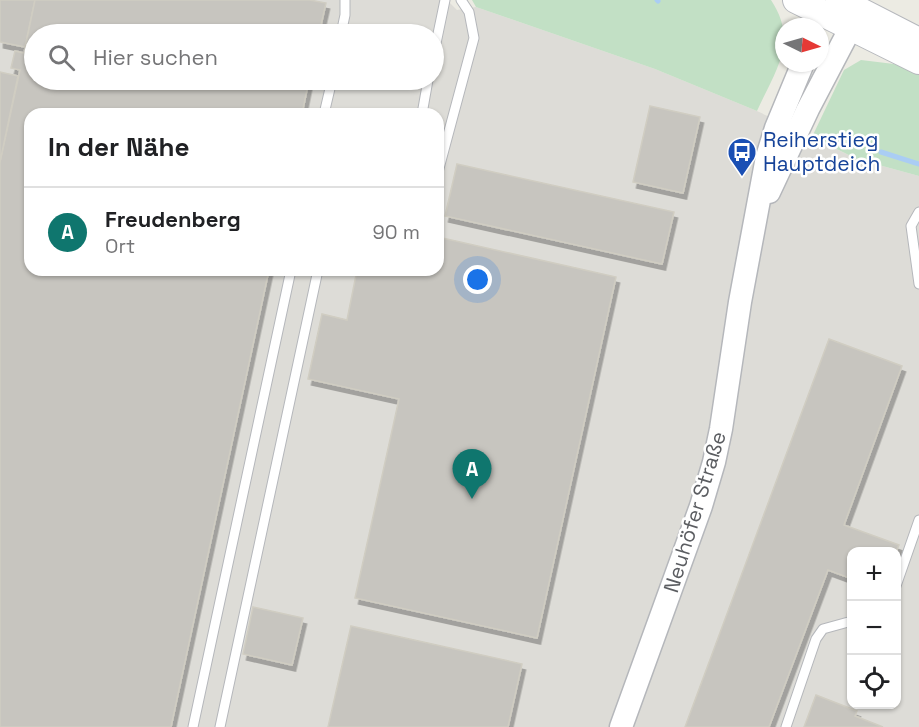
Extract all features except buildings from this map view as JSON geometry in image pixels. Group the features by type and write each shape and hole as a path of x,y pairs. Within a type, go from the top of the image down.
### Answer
{"main road":[{"path":"796,0 843,11 914,38"},
{"path":"885,0 892,14 914,38"},
{"path":"843,11 919,61"}],"street":[{"name":"Neuhöfer Straße","path":"756,220 808,109 843,11"},
{"name":"Neuhöfer Straße","path":"621,727 679,570 714,462 764,174 773,137 799,72"}],"lane":[{"path":"343,24 345,0"},
{"path":"440,24 445,0"},
{"path":"444,150 474,38 469,12 461,0"},
{"path":"325,108 330,90"},
{"path":"419,108 425,90"},
{"path":"423,108 426,90"},
{"path":"919,212 911,226 919,284"},
{"path":"193,727 290,276"},
{"path":"220,727 317,276"},
{"path":"901,574 919,520"},
{"path":"786,727 816,639 823,629 847,622"}],"shaded area":[{"path":"0,0 447,0 457,10 476,7 655,69 757,111 857,159 919,176 919,727 0,727"}],"green space":[{"path":"472,0 771,0 780,18 775,18 776,72 757,111 655,69 476,7"},
{"path":"861,60 894,64 919,74 919,176 857,159 812,137 844,70"}],"waterway":[{"path":"881,152 919,164"}],"place":[{"name":"Reiherstieg Hauptdeich","path":"742,178"},
{"name":"Freudenberg","path":"472,499"}]}
